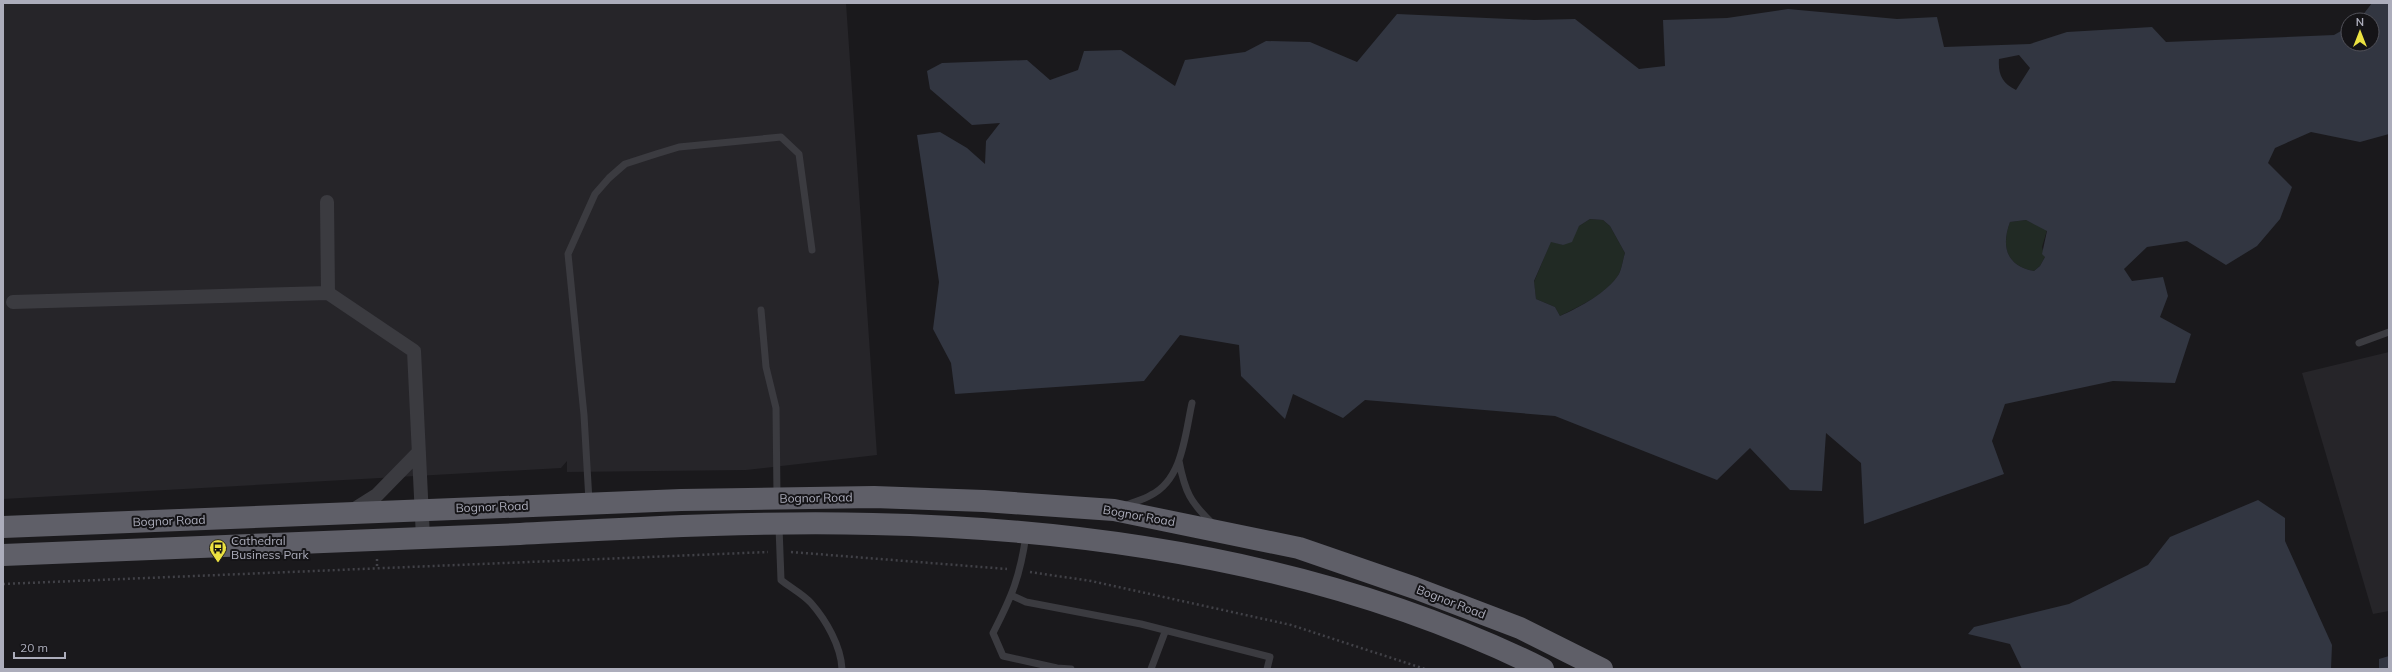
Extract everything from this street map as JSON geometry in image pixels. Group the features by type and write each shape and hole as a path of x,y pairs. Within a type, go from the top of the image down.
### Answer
{"highway":[{"name":"Bognor Road","path":"3,527 590,504 874,497 984,501 1114,510 1299,548 1415,588 1520,628 1602,669"},
{"name":"Bognor Road","path":"3,555 779,524 873,524 1026,531 1183,552 1299,578 1421,617 1543,669"}],"street":[{"path":"327,202 328,293"},
{"path":"12,302 328,293 414,351 423,538"},
{"path":"348,513 376,495 419,452"}],"lane":[{"path":"590,504 584,415 568,254 595,194 609,178 625,164 679,147 781,137 799,154 812,250"},
{"path":"761,310 766,367 776,408 777,499"},
{"path":"2359,343 2389,332"},
{"path":"1114,510 1152,495 1168,480 1179,461 1192,403"},
{"path":"1179,461 1185,488 1197,509 1220,531"},
{"path":"779,524 782,580 810,602 826,624 842,660 842,669"},
{"path":"1026,531 1020,571 1013,596 993,633 1004,656 1056,668 1071,669"},
{"path":"1013,596 1026,602 1141,624 1165,632 1270,657 1266,669"},
{"path":"1151,669 1165,632"}],"path":[{"path":"3,584 780,551 1020,571 1091,581 1291,625 1425,669"}],"shaded area":[{"path":"3,3 846,3 877,455 746,470 567,472 567,461 561,468 3,499"},
{"path":"2372,3 2389,3 2389,134 2360,142 2311,132 2275,148 2268,163 2292,187 2280,219 2257,246 2226,265 2187,241 2147,247 2124,269 2132,281 2163,277 2168,296 2160,317 2191,334 2175,383 2113,381 2005,404 1992,441 2004,474 1864,524 1861,463 1826,433 1822,491 1790,490 1750,448 1717,480 1555,416 1365,400 1343,418 1293,394 1285,419 1241,376 1239,345 1180,335 1144,381 955,394 951,363 933,329 939,282 917,135 940,132 967,148 985,164 986,141 1000,123 972,125 930,89 927,71 942,63 1027,60 1050,80 1078,70 1084,51 1121,50 1175,86 1185,60 1245,52 1266,41 1310,42 1357,62 1397,14 1534,20 1575,19 1639,69 1665,66 1663,20 1727,18 1788,9 1897,19 1937,17 1944,47 2030,44 2067,32 2152,27 2166,42 2334,35 2340,32 2340,52 2380,52 2380,12 2365,12","holes":["2019,55 2030,68 2016,90 2007,84 2002,78 1999,70 1999,59","1590,219 1603,220 1610,226 1625,253 1621,269 1614,281 1608,287 1584,304 1560,316 1555,307 1536,299 1534,281 1551,242 1563,245 1572,242 1579,226","2026,220 2047,231 2042,254 2045,257 2040,266 2034,271 2017,265 2008,254 2006,247 2007,231 2010,222"]},
{"path":"1590,219 1603,220 1610,226 1625,253 1621,269 1608,288 1584,304 1560,316 1555,307 1536,299 1534,282 1551,241 1563,245 1579,226"},
{"path":"2026,220 2047,230 2042,247 2045,257 2040,266 2034,271 2017,265 2008,254 2006,247 2007,231 2010,222"},
{"path":"2389,352 2389,611 2373,614 2302,373"},
{"path":"2258,500 2285,518 2285,541 2332,645 2331,669 2022,669 2010,644 1968,634 1974,627 2069,604 2148,565 2170,537"},
{"path":"2389,656 2389,669 2379,669 2379,659"}],"place":[{"name":"Cathedral Business Park","path":"218,563"}]}
